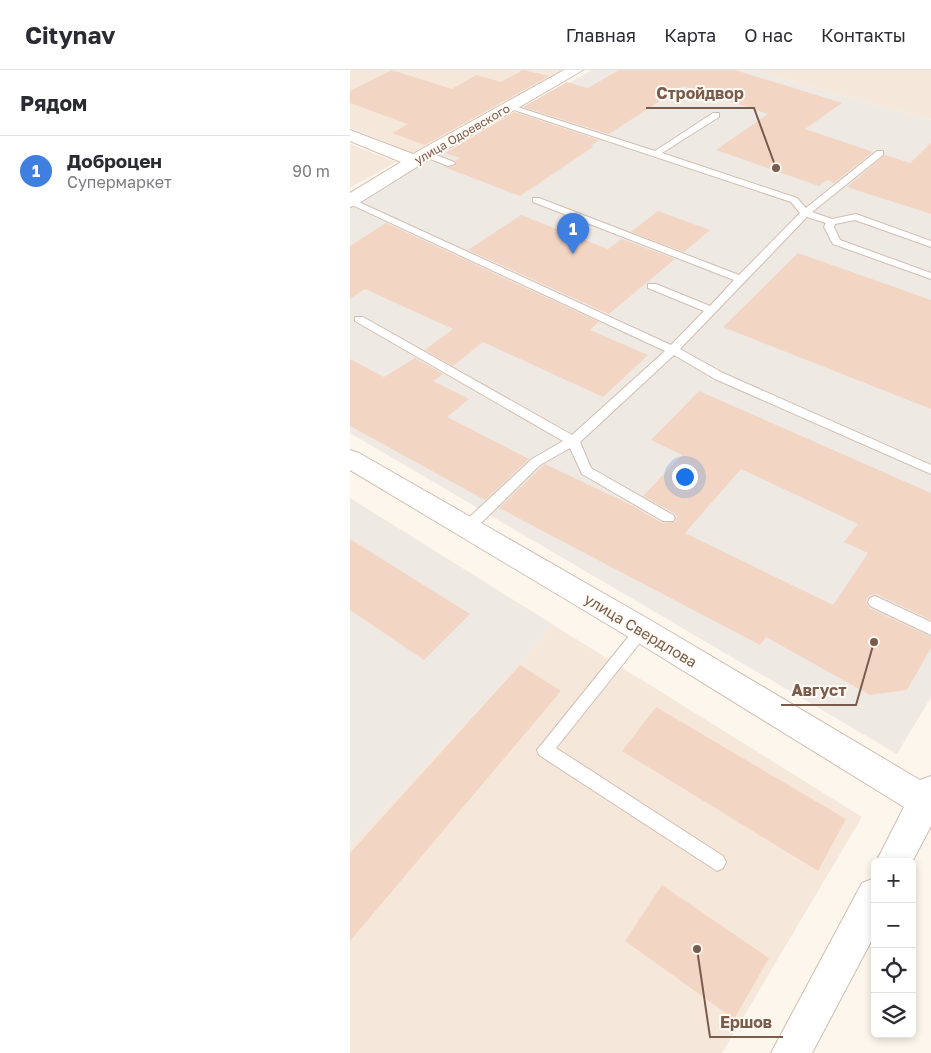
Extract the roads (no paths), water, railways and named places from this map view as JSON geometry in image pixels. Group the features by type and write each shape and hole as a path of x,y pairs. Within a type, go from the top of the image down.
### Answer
{"street":[{"name":"улица Одоевского","path":"350,201 420,157 575,70"},
{"path":"350,135 420,157"},
{"name":"улица Свердлова","path":"350,459 929,800"},
{"path":"896,858 929,800"},
{"path":"791,1053 871,903"}],"lane":[{"path":"511,106 794,200 805,213 832,222 856,217 931,244"},
{"path":"654,155 716,115"},
{"path":"467,528 536,462 573,441 673,350 805,213 880,153"},
{"path":"420,157 451,164"},
{"path":"536,200 741,279"},
{"path":"350,201 673,350 719,376 931,470"},
{"path":"832,222 829,227 836,242 931,276"},
{"path":"652,286 711,310"},
{"path":"359,320 573,441 586,471 668,518"},
{"path":"875,602 931,629"},
{"path":"642,630 545,750 716,862"}],"place":[{"name":"Стройдвор","path":"776,168"},
{"name":"Доброцен","path":"573,254"},
{"name":"Август","path":"874,642"},
{"name":"Ершов","path":"697,949"}]}
